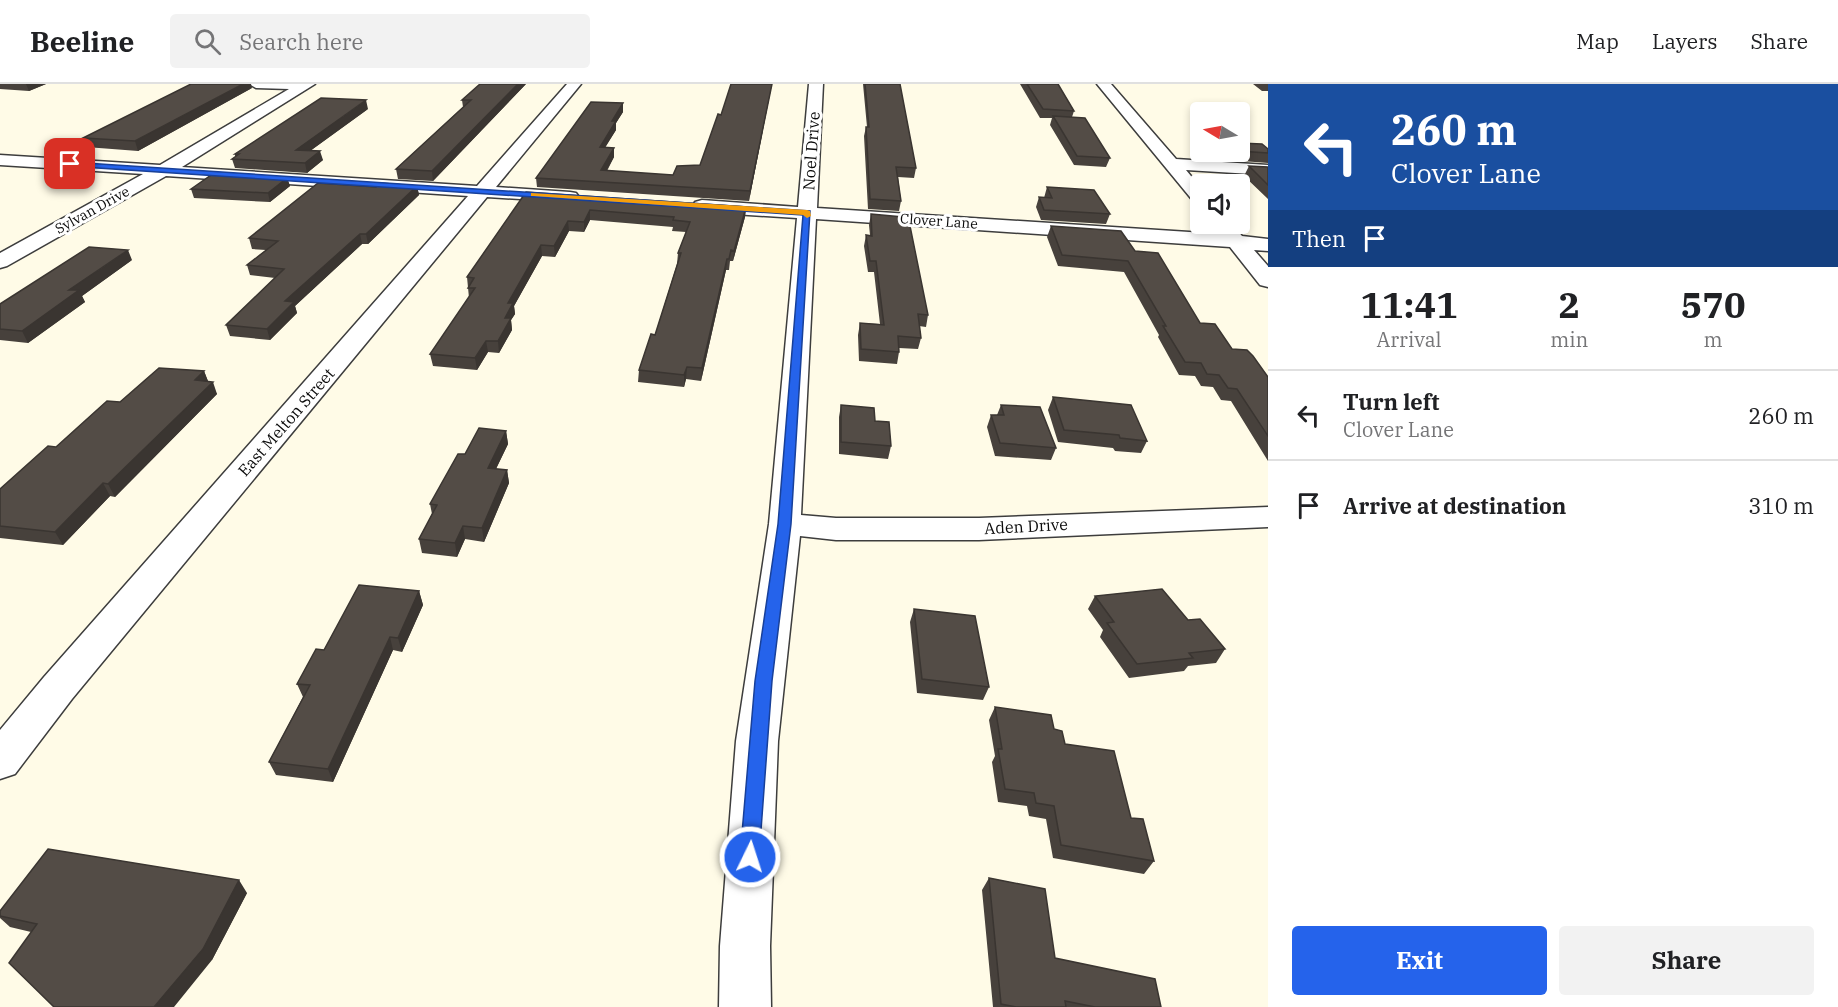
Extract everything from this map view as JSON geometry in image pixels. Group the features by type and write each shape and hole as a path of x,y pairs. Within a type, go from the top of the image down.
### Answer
{"street":[{"path":"256,84 306,85"},
{"name":"East Melton Street","path":"0,761 58,688 574,84"},
{"name":"Noel Drive","path":"745,1007 745,946 757,741 785,524 816,84"},
{"path":"1104,84 1190,186"},
{"name":"Sylvan Drive","path":"0,262 164,170 306,85"},
{"path":"0,160 588,198"},
{"path":"1171,164 1268,170"},
{"name":"Clover Lane","path":"680,204 1198,238 1268,245"},
{"path":"1229,234 1268,280"},
{"name":"Aden Drive","path":"785,524 836,529 979,529 1177,519 1268,518"}],"building":[{"path":"191,84 243,84 135,141 83,138"},
{"path":"480,84 518,84 432,171 396,169 471,100 462,100"},
{"path":"731,84 772,84 750,191 536,178 591,102 623,103 612,121 616,121 600,147 614,148 601,170 673,175 677,166 700,165"},
{"path":"865,84 900,84 916,168 896,167 901,201 870,199 866,127 869,127"},
{"path":"1027,84 1058,84 1074,111 1043,109"},
{"path":"321,98 366,100 296,150 320,151 305,163 232,159 239,154 235,154"},
{"path":"1053,116 1085,118 1110,158 1077,156"},
{"path":"1250,143 1262,144 1268,149 1268,153 1250,152"},
{"path":"1249,166 1268,167 1268,185"},
{"path":"214,173 287,178 268,193 191,189"},
{"path":"318,183 376,187 381,183 417,186 366,234 360,234 285,301 294,302 267,329 226,325 284,269 247,265 278,241 249,238"},
{"path":"1047,187 1094,190 1110,214 1044,210 1039,197 1052,198"},
{"path":"526,192 746,207 734,251 731,250 729,259 727,259 702,368 687,367 684,375 639,370 651,334 655,335 681,253 678,253 690,222 673,220 674,217 590,210 584,222 568,221 554,246 541,245 508,303 513,303 505,318 511,318 498,341 486,341 475,358 430,354 475,288 468,288 474,278 467,277"},
{"path":"871,214 903,217 904,221 909,221 928,315 918,314 921,338 898,336 899,352 861,349 860,323 884,325 876,261 870,261 866,235 872,236"},
{"path":"1051,226 1121,231 1135,251 1158,253 1200,323 1215,324 1232,349 1247,350 1268,377 1268,436 1237,389 1228,388 1219,375 1207,374 1201,363 1185,362 1128,261 1062,255"},
{"path":"89,247 128,250 69,290 79,290 22,331 0,329 0,304"},
{"path":"159,368 204,371 195,380 213,382 108,484 103,483 55,532 0,526 0,489 48,446 56,447 107,401 120,402"},
{"path":"1053,397 1131,405 1147,441 1120,438 1119,435 1064,430"},
{"path":"841,405 874,408 875,421 889,422 891,446 841,442"},
{"path":"1001,405 1040,407 1056,448 1000,443 991,415 1004,415"},
{"path":"479,428 506,431 488,468 507,470 482,528 463,526 455,543 419,539 437,505 430,504 458,454 465,454"},
{"path":"359,585 419,591 398,638 390,637 328,769 269,762 310,685 297,684 316,649 324,650"},
{"path":"1162,589 1188,620 1200,619 1225,649 1189,653 1193,658 1137,664 1107,623 1114,622 1095,596"},
{"path":"914,609 975,616 989,687 922,679"},
{"path":"995,707 1051,715 1054,729 1062,731 1065,744 1114,751 1131,818 1143,819 1154,861 1061,845 1054,806 1036,803 1034,793 1005,789 998,749 1002,749"},
{"path":"48,849 239,880 203,949 154,1007 54,1007 9,963 37,924 0,916 0,911"},
{"path":"989,878 1045,889 1055,958 1155,979 1161,1007 1095,1007 1065,1001 1066,1007 1016,1007 1001,1004"}],"slow traffic":[{"path":"534,194 807,213 807,216"}],"route":[{"path":"70,164 807,213 785,524 757,741 750,857"}]}
